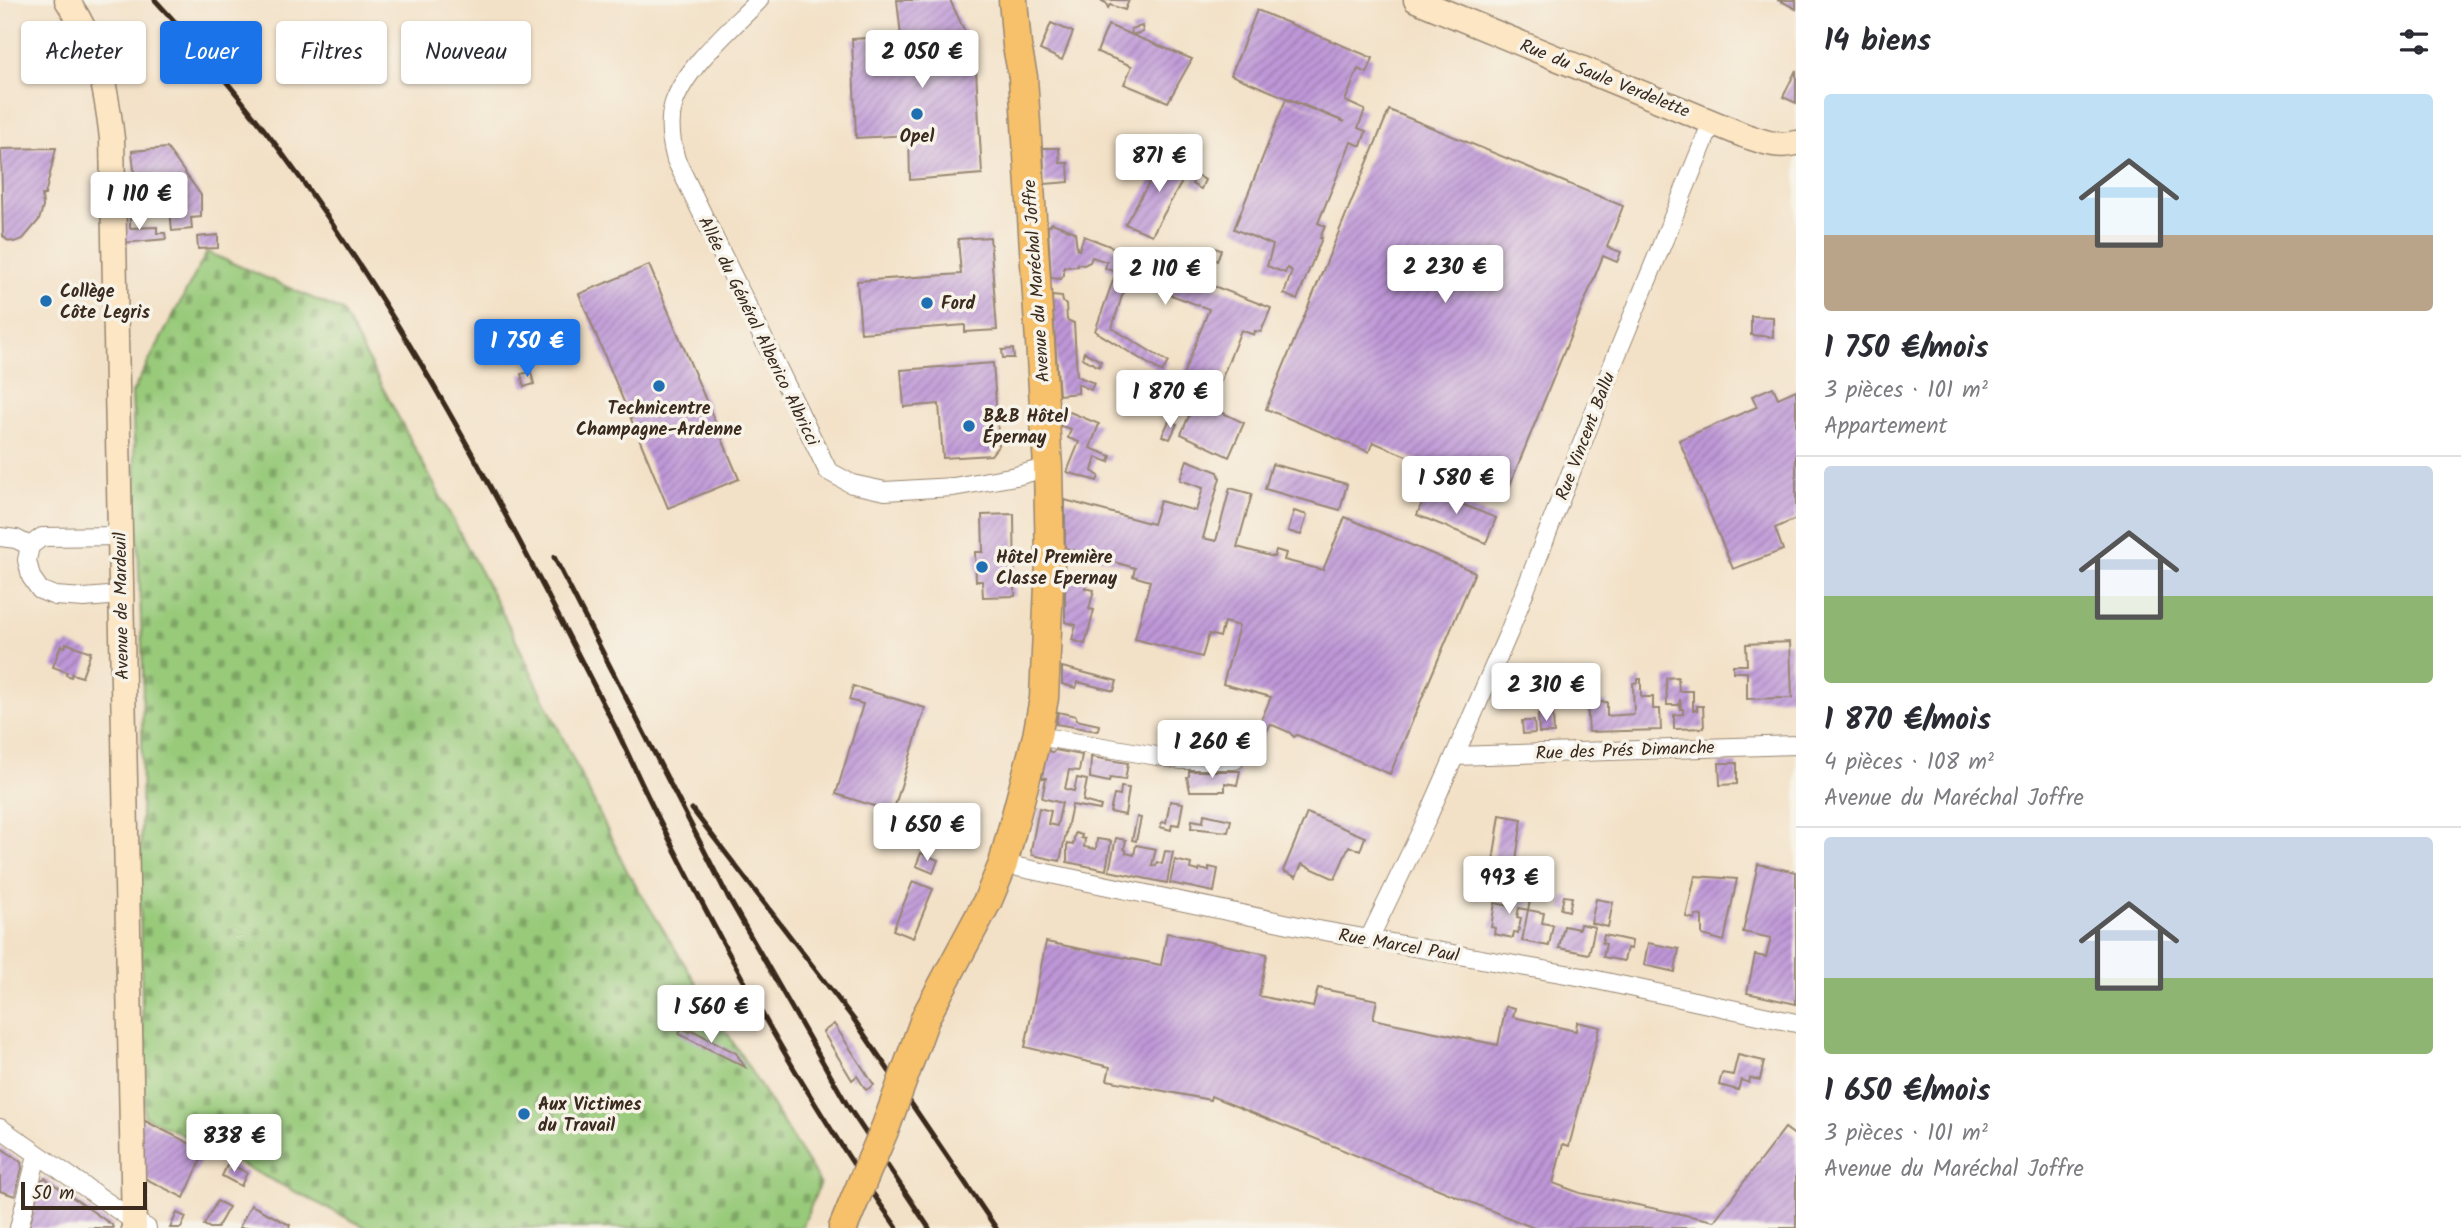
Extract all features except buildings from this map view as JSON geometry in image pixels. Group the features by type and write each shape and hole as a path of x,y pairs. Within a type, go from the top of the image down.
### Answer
{"main road":[{"name":"Avenue du Maréchal Joffre","path":"926,1016 988,900 1003,864 1037,736 1048,653 1048,467 1023,77 1013,0"},
{"name":"Avenue du Maréchal Joffre","path":"1023,77 1030,0"},
{"name":"Avenue du Maréchal Joffre","path":"926,1016 953,934 1005,809 1026,775"},
{"path":"843,1228 886,1126 926,1016"}],"street":[{"name":"Avenue de Mardeuil","path":"67,0 91,42 100,66 111,126 115,199 121,595 139,1226"},
{"name":"Allée du Général Alberico Albricci","path":"759,0 683,83 673,105 671,141 676,160 828,471 852,484 884,491 953,487 1016,476 1048,467"},
{"name":"Rue du Saule Verdelette","path":"1416,0 1770,145 1796,143"},
{"name":"Rue Vincent Ballu","path":"1369,939 1509,632 1613,364 1712,122"},
{"path":"120,536 42,537 30,546 27,560 31,577 40,590 55,596 121,595"},
{"path":"0,537 16,539 30,546"},
{"path":"1037,736 1181,760 1235,760"},
{"name":"Rue des Prés Dimanche","path":"1454,756 1796,745"},
{"name":"Rue Marcel Paul","path":"1003,864 1151,897 1583,977 1796,1023"},
{"path":"0,1128 139,1226"},
{"path":"19,1228 37,1155"}],"green space":[{"path":"207,252 342,311 506,620 627,871 820,1183 802,1228 367,1228 144,1116 140,899 143,670 132,393"}],"railway":[{"path":"155,0 226,81 292,166 353,255 410,346 515,533 614,725 681,863 738,970 830,1128 897,1228"},
{"path":"554,557 727,895 849,1108 929,1228"},
{"path":"692,809 855,1021 996,1228"}],"place":[{"name":"Opel","path":"917,114"},
{"name":"Collège Côte Legris","path":"46,301"},
{"name":"Ford","path":"927,303"},
{"name":"Technicentre Champagne-Ardenne","path":"659,386"},
{"name":"B&B Hôtel Épernay","path":"969,426"},
{"name":"Hôtel Première Classe Epernay","path":"982,567"},
{"name":"Aux Victimes du Travail","path":"524,1114"}]}
